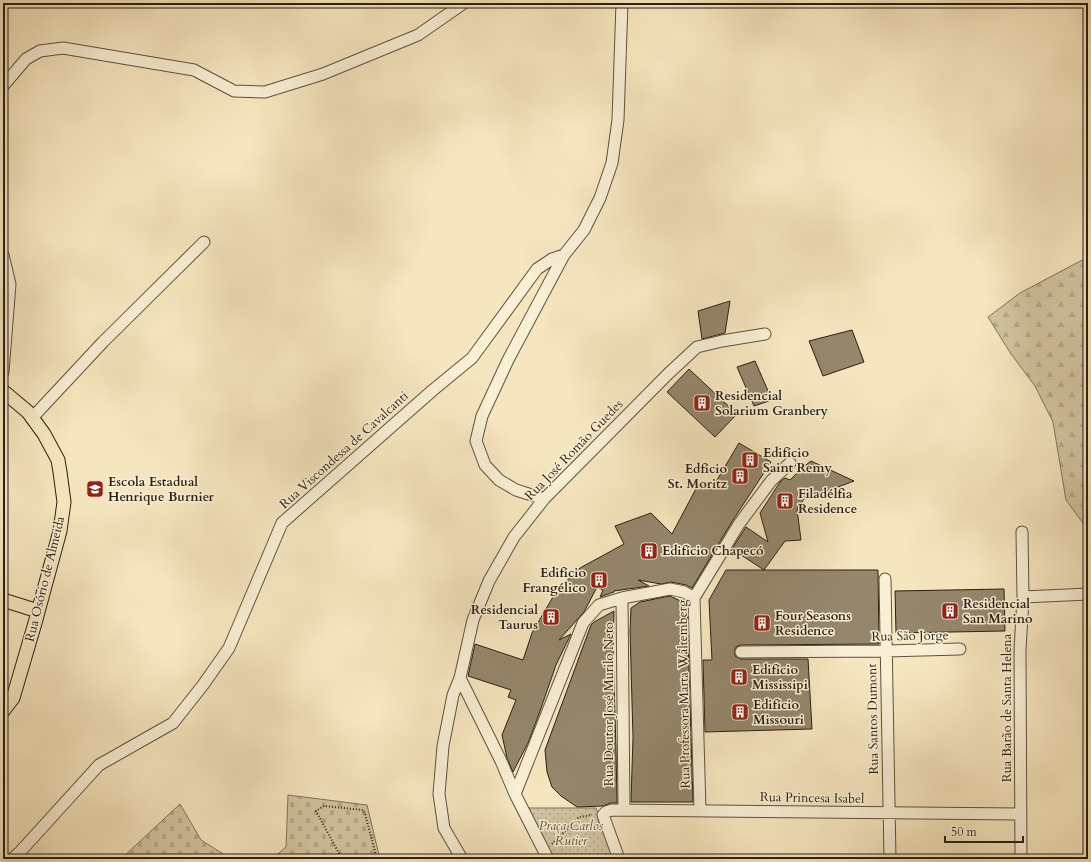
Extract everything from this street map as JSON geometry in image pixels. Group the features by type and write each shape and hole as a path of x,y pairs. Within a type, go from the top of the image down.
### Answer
{"main road":[{"name":"Rua Osório de Almeida","path":"3,391 28,412 44,434 58,460 64,502 60,531 38,611 3,711"},
{"path":"3,600 38,611"}],"street":[{"path":"3,86 26,59 40,51 63,48 194,70 234,91 265,92 323,74 418,34 464,3"},
{"path":"544,498 516,490 498,480 485,465 476,441 482,416 492,392 564,255 584,230 600,198 612,163 618,120 622,3"},
{"path":"32,418 103,342 204,242"},
{"path":"3,255 10,284 3,372"},
{"name":"Rua Viscondessa de Cavalcanti","path":"12,859 99,766 173,723 203,685 228,648 282,523 433,390 472,358 537,269 564,255"},
{"name":"Rua José Romão Guedes","path":"462,859 444,828 439,794 443,746 453,695 460,678 473,620 489,581 514,537 544,498 697,347 765,334"},
{"name":"Rua Professora Marta Waltemberg","path":"700,810 694,598 739,524 771,481 790,463"},
{"name":"Rua Barão de Santa Helena","path":"1021,859 1020,651 1023,597 1022,532"},
{"name":"Rua Santos Dumont","path":"885,579 890,859"},
{"path":"515,794 583,623 599,605 622,598 670,589 684,592 694,598"},
{"path":"1023,597 1088,594"},
{"name":"Rua Doutor José Murilo Neto","path":"622,598 624,810"},
{"name":"Rua São Jorge","path":"741,652 886,652 960,649"},
{"path":"460,678 501,761 515,794 546,855"},
{"name":"Rua Princesa Isabel","path":"604,815 606,812 612,810 1021,814"},
{"path":"604,815 619,859"}],"path":[{"path":"342,859 316,811 324,806 363,810 377,859"},
{"path":"546,855 579,817 588,815 604,815"}],"green space":[{"path":"1088,257 1088,530 1066,500 1053,422 1035,386 1011,354 988,317 1020,293"},
{"path":"288,795 367,805 380,859 272,859 286,847"},
{"path":"180,804 201,840 231,859 121,859"},
{"name":"Praça Carlos Rutier","path":"525,808 596,808 616,859 553,859"}],"building":[{"path":"730,301 725,333 702,339 698,311"},
{"path":"852,330 864,362 823,376 809,341"},
{"path":"755,361 772,400 754,406 737,367"},
{"name":"Residencial Solarium Granbery","path":"689,369 737,414 715,437 667,392"},
{"path":"739,443 771,462 733,520 692,588 686,585 671,582 661,584 638,580 649,586 614,591 600,597 603,590 597,587 584,612 559,640 571,634 556,665 528,743 513,772 507,758 502,735 516,700 508,697 511,690 468,676 475,644 523,660 532,633 557,590 580,568 624,544 615,526 651,513 672,534 699,483 711,490"},
{"path":"811,461 854,481 814,496 809,492 797,509 801,540 785,541 764,570 732,549 746,527 768,542 760,513 780,482 785,478 790,480"},
{"path":"726,570 878,570 879,644 741,645 737,646 735,649 735,656 741,659 808,659 812,729 705,732 703,660 712,660 709,600"},
{"name":"Residencial San Marino","path":"1004,589 1005,631 896,633 895,591"},
{"path":"670,596 687,604 693,802 631,802 633,737 630,631 631,608 640,602"},
{"path":"614,611 613,649 617,803 610,803 603,806 577,807 561,796 552,787 547,772 545,750 591,625"}],"place":[{"name":"Residencial Solarium Granbery","path":"702,403"},
{"name":"Edifício Saint Remy","path":"750,460"},
{"name":"Edfício St. Moritz","path":"740,476"},
{"name":"Escola Estadual Henrique Burnier","path":"95,489"},
{"name":"Filadélfia Residence","path":"785,501"},
{"name":"Edifício Chapecó","path":"649,551"},
{"name":"Edifício Frangélico","path":"599,580"},
{"name":"Residencial San Marino","path":"950,611"},
{"name":"Residencial Taurus","path":"551,617"},
{"name":"Four Seasons Residence","path":"762,623"},
{"name":"Edifício Mississipi","path":"739,677"},
{"name":"Edifício Missouri","path":"740,712"}]}
